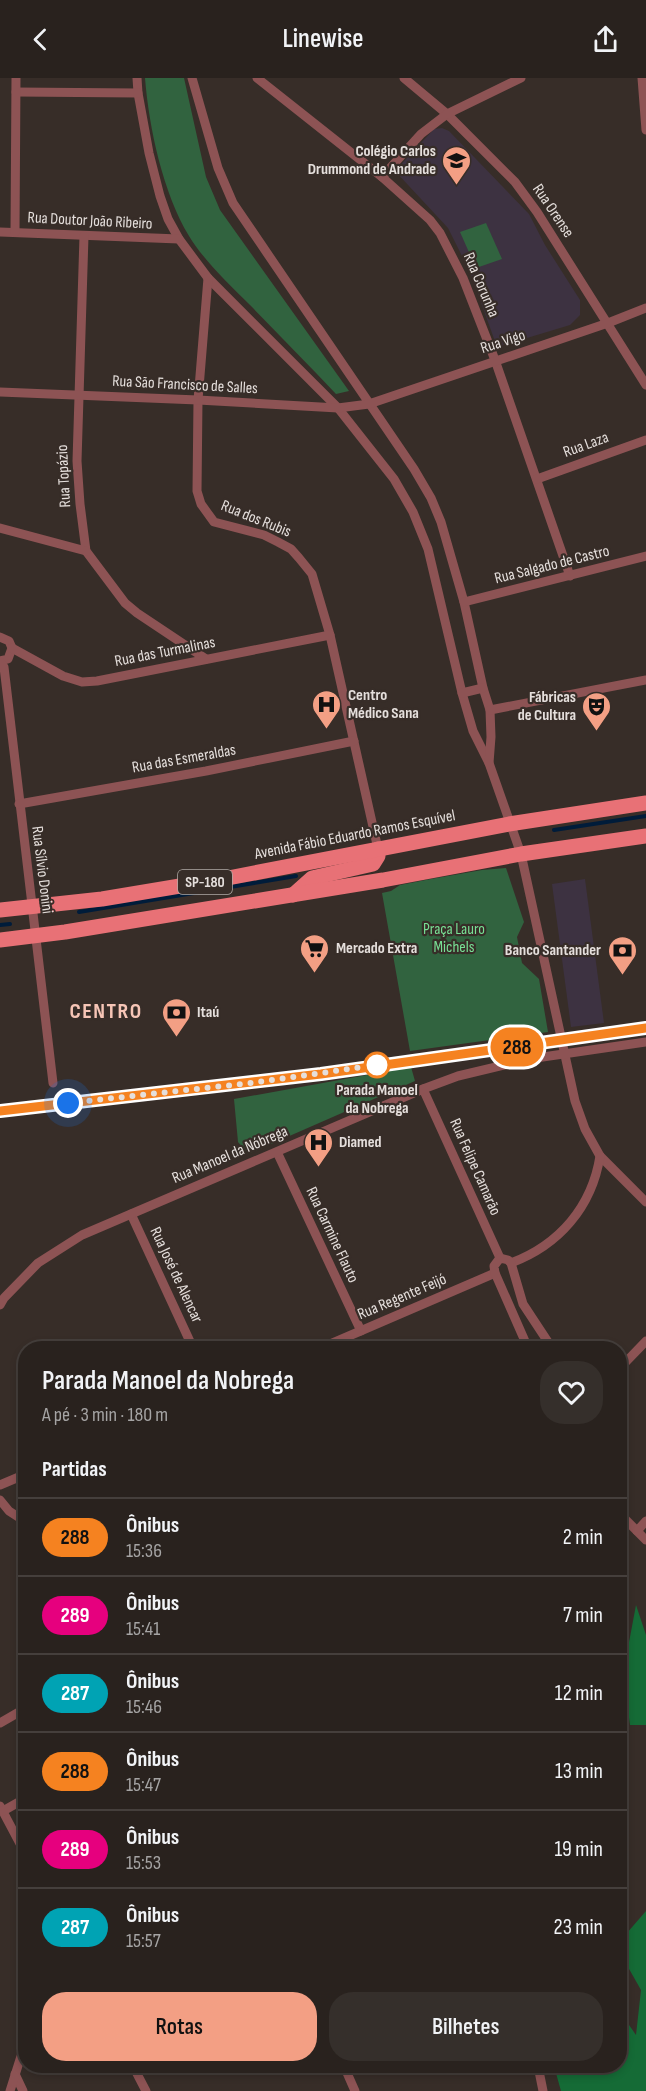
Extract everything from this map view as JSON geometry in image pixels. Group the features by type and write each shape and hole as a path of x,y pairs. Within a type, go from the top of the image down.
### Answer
{"main road":[{"name":"Avenida Fábio Eduardo Ramos Esquível","path":"0,910 102,899 228,878 509,824 646,803"},
{"name":"SP-180","path":"0,940 293,895 521,854 646,836"},
{"path":"293,895 312,878 373,864 378,856 378,849"}],"street":[{"path":"15,232 16,78"},
{"path":"137,78 149,153 160,196 168,219 179,239 208,278 338,408 394,479 421,529 462,693 476,739 489,763 521,854 575,1101 585,1129 600,1156 646,1202"},
{"path":"192,78 215,160 233,203 414,469 431,498 441,522 464,602 490,710 489,763"},
{"name":"Rua Corunha","path":"257,78 381,177 430,220 440,233 463,278 495,360 570,576"},
{"name":"Rua Orense","path":"404,78 447,114 515,182 537,212 646,385"},
{"path":"381,177 421,134 447,114 521,78"},
{"path":"642,78 646,130"},
{"path":"16,92 138,93"},
{"name":"Rua Doutor João Ribeiro","path":"0,232 179,239"},
{"name":"Rua Topázio","path":"84,236 77,461 86,551 111,588 125,603 206,659"},
{"name":"Rua dos Rubis","path":"208,278 198,400 197,491 201,504 214,522 264,536 291,549 312,574 330,635 378,849"},
{"name":"Rua Vigo","path":"369,404 646,308"},
{"name":"Rua São Francisco de Salles","path":"0,392 338,408 369,404"},
{"name":"Rua Laza","path":"537,479 646,440"},
{"path":"0,528 86,551"},
{"name":"Rua Salgado de Castro","path":"464,602 646,556"},
{"name":"Rua das Turmalinas","path":"0,637 9,641 12,648 63,676 82,682 97,681 330,635"},
{"path":"0,662 8,659 12,648"},
{"name":"Rua Sílvio Donini","path":"0,662 4,667 53,1083"},
{"path":"490,710 646,680"},
{"path":"462,693 483,688"},
{"name":"Rua das Esmeraldas","path":"19,804 206,771 354,741"},
{"path":"0,1110 251,1083 646,1028"},
{"name":"Rua Manoel da Nóbrega","path":"0,1305 38,1263 82,1235 423,1089 482,1070 564,1054 646,1042"},
{"name":"Rua Felipe Camarão","path":"423,1089 500,1258"},
{"name":"Rua Carmine Flauto","path":"276,1152 361,1331"},
{"path":"512,1263 524,1259 549,1244 571,1222 590,1191 600,1156"},
{"name":"Rua José de Alencar","path":"131,1214 190,1341"},
{"path":"523,1341 495,1273 494,1266 500,1258 512,1263 523,1304 547,1341"},
{"name":"Rua Regente Feijó","path":"337,1341 495,1273"},
{"path":"534,1341 543,1336"},
{"path":"627,1361 646,1341"},
{"path":"0,1485 18,1477"},
{"path":"0,1500 9,1511 18,1517"},
{"path":"627,1521 646,1540"},
{"path":"637,1531 646,1521"},
{"path":"0,1723 18,1713"},
{"path":"18,1802 1,1809 18,1840"},
{"path":"10,2091 18,2065"},
{"path":"137,2073 146,2091"},
{"path":"347,2073 355,2091"},
{"path":"539,2073 543,2091"},
{"path":"15,2074 23,2091"}],"shaded area":[{"path":"442,128 449,131 529,214 545,245 580,300 580,315 570,325 497,347 470,272 448,228 395,171 434,129"},
{"path":"585,879 604,1023 571,1027 552,884"}],"green space":[{"path":"145,78 184,78 206,177 220,210 349,391 336,394 202,255 189,236 172,200 159,160 150,118"},
{"path":"486,223 502,259 476,268 460,232"},
{"name":"Praça Lauro Michels","path":"506,868 524,922 517,937 522,963 539,979 548,1032 410,1051 382,893 391,891 400,885 482,870"},
{"path":"411,1067 415,1081 248,1154 238,1142 234,1099"},
{"path":"636,1605 646,1635 646,1725 630,1725 627,1703 627,1653"},
{"path":"646,1911 646,2091 561,2091 556,2073 627,2073 627,2022 636,2035 641,1990 627,1965 627,1933"}],"waterway":[{"path":"554,830 646,816"},
{"path":"79,912 296,876"},
{"path":"0,925 10,924"}],"bus line":[{"name":"288","path":"0,1111 251,1083 646,1028"}],"place":[{"name":"Colégio Carlos Drummond de Andrade","path":"457,186"},
{"name":"Centro Médico Sana","path":"327,730"},
{"name":"Fábricas de Cultura","path":"597,732"},
{"name":"Mercado Extra","path":"315,974"},
{"name":"Banco Santander","path":"622,976"},
{"name":"Itaú","path":"176,1038"},
{"name":"Parada Manoel da Nobrega","path":"377,1065"},
{"name":"Diamed","path":"318,1168"}],"district":[{"name":"CENTRO","path":"106,1011"}],"route":[{"path":"68,1103 251,1083 377,1065"}]}
